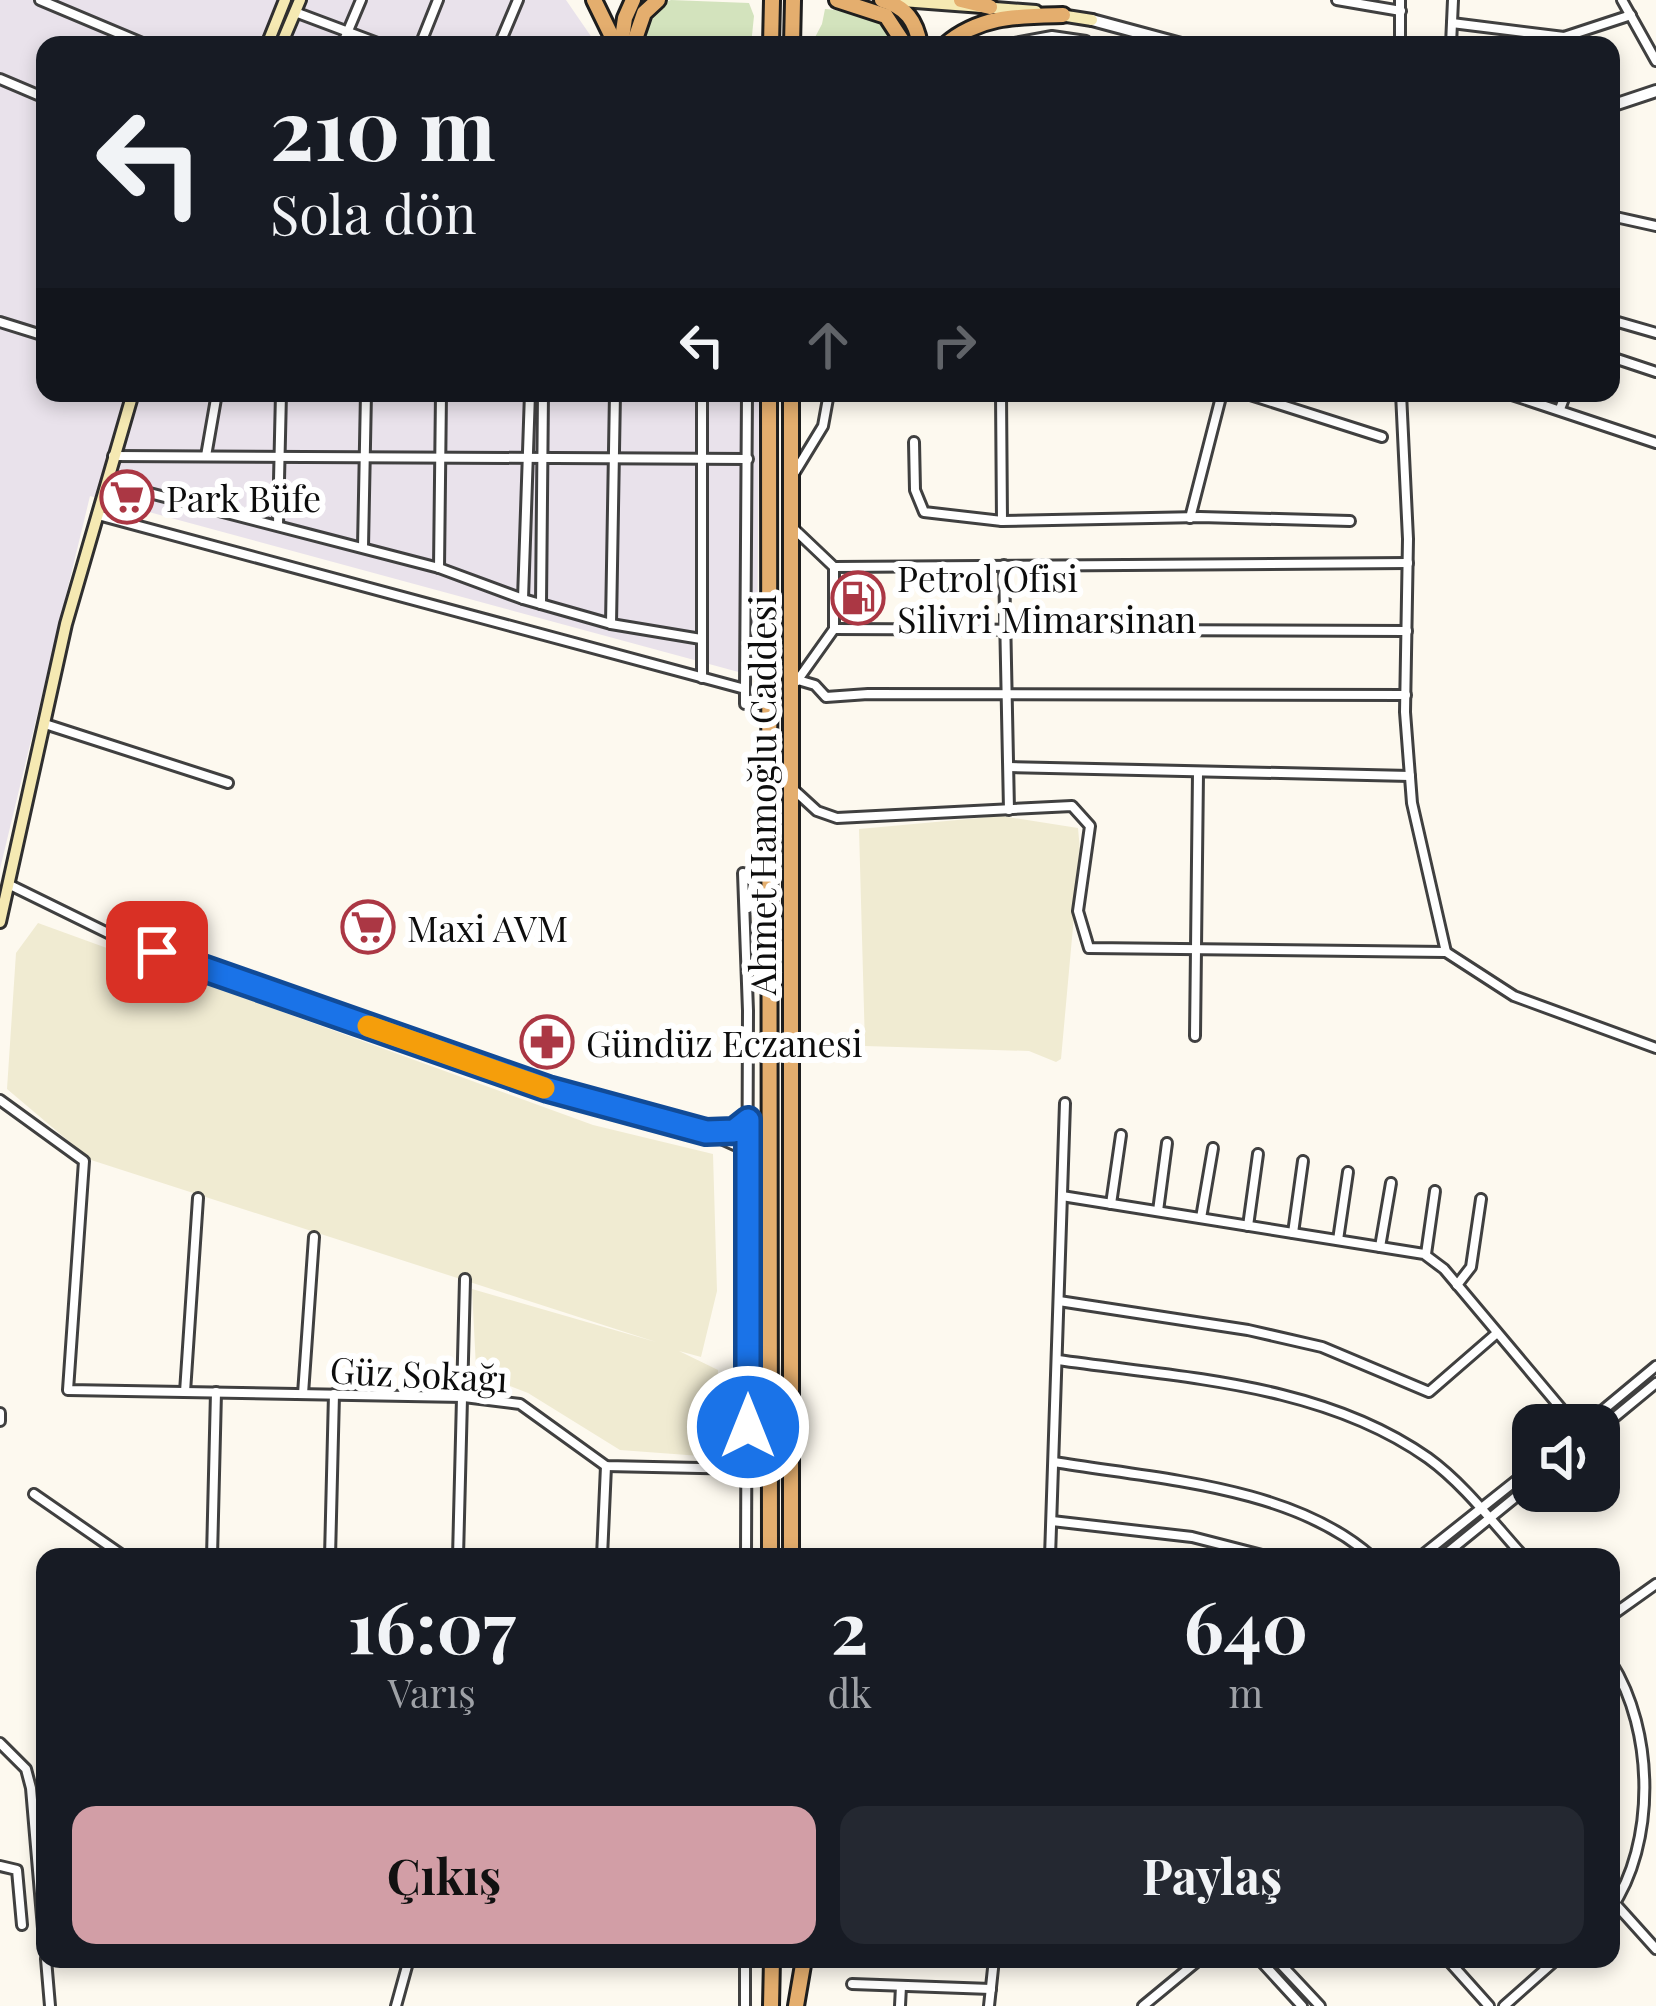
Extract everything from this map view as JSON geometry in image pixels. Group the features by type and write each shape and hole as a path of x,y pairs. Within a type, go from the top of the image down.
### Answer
{"highway":[{"path":"594,0 614,36"},
{"path":"621,36 633,0"},
{"path":"636,36 644,13 658,0"},
{"path":"837,0 886,16 899,36"},
{"path":"886,0 910,15 917,36"},
{"path":"961,0 990,7"},
{"path":"768,36 772,2"},
{"path":"793,3 795,36"},
{"path":"958,36 997,18 1063,15"},
{"name":"Ahmet Hamoğlu Caddesi","path":"770,402 770,1548"},
{"name":"Ahmet Hamoğlu Caddesi","path":"790,402 794,685 791,1548"},
{"path":"771,2006 772,1968"},
{"path":"792,1968 794,2006"},
{"path":"794,2006 803,1968"}],"main road":[{"path":"886,0 1092,20"},
{"path":"272,36 291,5"},
{"path":"282,36 291,5"},
{"path":"0,922 97,515 131,402"}],"street":[{"path":"40,0 126,36"},
{"path":"346,36 361,0"},
{"path":"424,36 438,0"},
{"path":"504,36 518,0"},
{"path":"1337,0 1400,5 1400,36"},
{"path":"1451,36 1454,0"},
{"path":"1622,0 1656,61"},
{"path":"291,5 362,36"},
{"path":"1567,36 1631,15"},
{"path":"1087,36 1092,20 1152,36"},
{"path":"1452,23 1556,36"},
{"path":"0,79 36,94"},
{"path":"1620,103 1656,91"},
{"path":"1620,220 1656,226"},
{"path":"0,322 36,333"},
{"path":"1620,323 1656,334"},
{"path":"1620,360 1656,372"},
{"path":"206,456 215,402"},
{"path":"278,524 281,402"},
{"path":"363,547 366,402"},
{"path":"440,568 441,402"},
{"path":"523,599 530,402"},
{"path":"541,604 543,402"},
{"path":"611,624 615,402"},
{"path":"702,402 702,678"},
{"path":"747,402 745,704 770,702"},
{"path":"790,478 816,441 827,402"},
{"path":"1001,402 1002,520"},
{"path":"1190,518 1220,402"},
{"path":"1272,402 1382,437"},
{"path":"1401,402 1412,803 1446,952"},
{"path":"1536,402 1656,442"},
{"path":"1560,409 1563,402"},
{"path":"914,442 915,490 924,512 1002,520 1350,521"},
{"path":"113,456 748,459"},
{"path":"106,482 440,568 523,599 611,624 701,639"},
{"path":"97,515 745,689"},
{"path":"792,527 835,567 1408,563"},
{"path":"1004,565 1009,810"},
{"path":"794,685 834,629 835,567"},
{"path":"834,629 1407,631"},
{"path":"794,685 815,685 826,698 1406,695"},
{"path":"45,724 228,783"},
{"path":"1009,767 1410,776"},
{"path":"1195,1036 1198,773"},
{"path":"792,788 817,811 837,818 1072,806 1090,826 1078,910 1089,948 1446,952 1514,996 1656,1048"},
{"path":"747,943 751,890 771,836"},
{"path":"743,873 748,1120 746,1548"},
{"path":"10,885 116,937 548,1089 706,1132 748,1151 769,1152"},
{"name":"Güz Sokağı","path":"0,1100 84,1161 68,1390 464,1396 520,1403 606,1466"},
{"path":"1050,1548 1065,1103"},
{"path":"706,1132 734,1131 748,1120"},
{"path":"1111,1204 1121,1135"},
{"path":"1158,1211 1167,1143"},
{"path":"1202,1218 1213,1148"},
{"path":"1248,1226 1258,1154"},
{"path":"1293,1233 1303,1161"},
{"path":"1338,1240 1348,1172"},
{"path":"1380,1247 1391,1183"},
{"path":"1426,1256 1436,1191"},
{"path":"1062,1196 1426,1256 1457,1285 1557,1404"},
{"path":"185,1392 199,1198"},
{"path":"1457,1285 1471,1267 1481,1198"},
{"path":"748,1220 770,1270"},
{"path":"302,1394 314,1237"},
{"path":"458,1548 465,1279"},
{"path":"1059,1301 1248,1330 1322,1347 1429,1392 1498,1333"},
{"path":"1058,1360 1261,1390 1316,1404 1385,1431 1432,1460 1516,1548"},
{"path":"1610,1404 1656,1366"},
{"path":"1620,1413 1656,1383"},
{"path":"212,1548 216,1392"},
{"path":"330,1548 334,1394"},
{"path":"1054,1462 1274,1503 1320,1522 1359,1548"},
{"path":"602,1548 606,1466 748,1469"},
{"path":"1431,1548 1512,1484"},
{"path":"34,1495 112,1548"},
{"path":"1453,1548 1512,1501"},
{"path":"1052,1521 1192,1537 1235,1548"},
{"path":"1620,1610 1656,1584"},
{"path":"1620,1676 1647,1745 1651,1809 1640,1860 1620,1898"},
{"path":"0,1743 26,1769 36,1848"},
{"path":"0,1866 17,1870 22,1925"},
{"path":"1620,1912 1656,1949"},
{"path":"46,1968 50,2006"},
{"path":"397,2006 407,1968"},
{"path":"746,1968 746,2006"},
{"path":"989,2006 993,1968"},
{"path":"1143,2006 1190,1968"},
{"path":"1266,1968 1302,2006"},
{"path":"1284,1968 1320,2006"},
{"path":"1455,1968 1489,2006"},
{"path":"1504,2006 1548,1968"},
{"path":"852,1984 991,1989"},
{"path":"900,2006 901,1986"}],"shaded area":[{"path":"0,0 566,0 591,36 36,36 36,402 759,402 757,677 90,496 0,869"},
{"path":"1001,816 1078,828 1080,850 1061,1059 1056,1062 1029,1051 865,1046 859,829"},
{"path":"38,923 593,1125 713,1154 717,1291 701,1357 679,1351 718,1370 714,1457 620,1450 528,1393 484,1376 476,1368 472,1289 656,1342 91,1160 7,1089 16,953"}],"green space":[{"path":"671,0 749,3 754,16 752,36 638,36 658,7"},
{"path":"825,9 848,12 867,17 892,36 816,36"}],"slow traffic":[{"path":"368,1026 544,1088"}],"place":[{"name":"Park Büfe","path":"127,497"},
{"name":"Petrol Ofisi Silivri Mimarsinan","path":"858,598"},
{"name":"Maxi AVM","path":"368,927"},
{"name":"Gündüz Eczanesi","path":"547,1042"}],"route":[{"path":"157,952 548,1089 706,1132 734,1131 748,1120 748,1427"}]}
